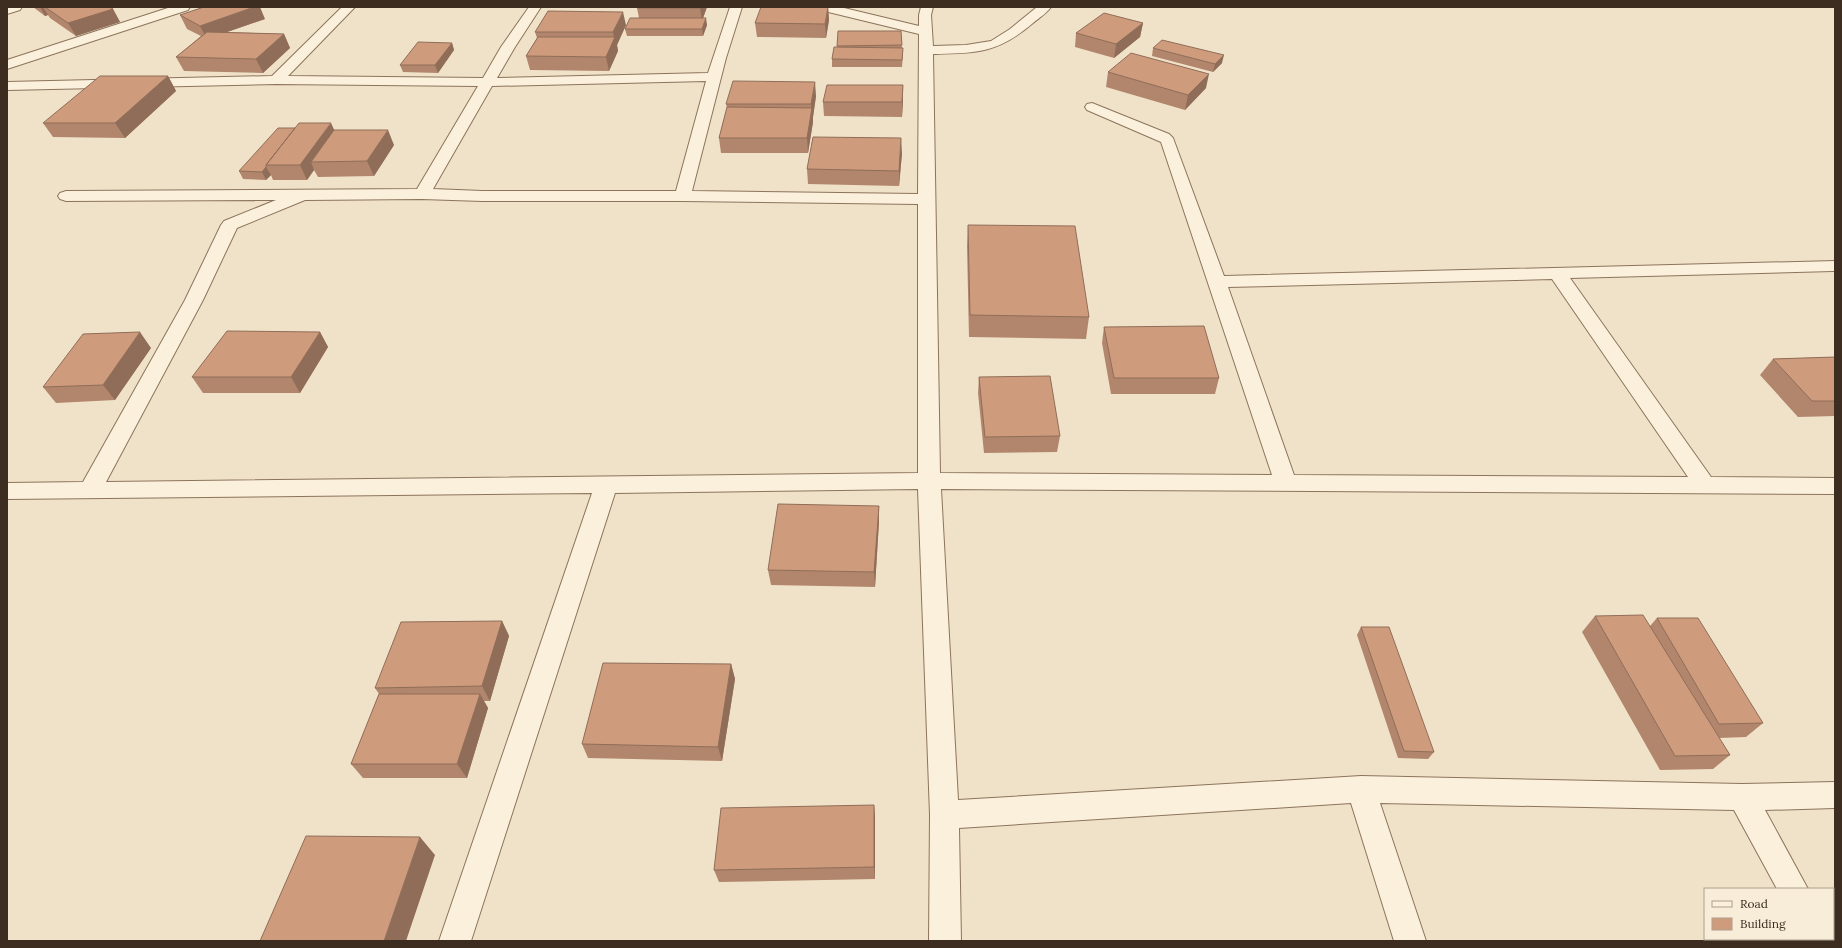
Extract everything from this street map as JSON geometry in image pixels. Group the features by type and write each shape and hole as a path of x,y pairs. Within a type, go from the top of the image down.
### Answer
{"street":[{"path":"7,10 16,7"},
{"path":"7,65 184,7"},
{"path":"276,80 349,7"},
{"path":"422,194 508,46 535,7"},
{"path":"683,196 714,78 736,7"},
{"path":"824,7 926,41 975,48 1003,40 1045,7"},
{"path":"927,7 925,15 926,199 930,480 944,815 945,941"},
{"path":"7,86 276,80 487,82 714,78"},
{"path":"1092,107 1168,140 1286,483"},
{"path":"66,196 422,194 482,196 683,196 926,199"},
{"path":"90,490 194,300 230,225 302,195"},
{"path":"1217,282 1833,266"},
{"path":"1557,273 1705,485"},
{"path":"7,491 930,480 1835,486"},
{"path":"455,941 606,484"},
{"path":"944,815 1361,790 1742,797 1835,795"},
{"path":"1361,790 1410,941"},
{"path":"1742,797 1792,888"}],"building":[{"path":"45,7 110,7 113,9 68,23"},
{"path":"204,7 254,7 200,26 180,15"},
{"path":"700,7 700,8 637,8"},
{"path":"761,7 828,7 825,24 755,23"},
{"path":"548,11 623,12 613,32 535,32"},
{"path":"1104,13 1143,23 1116,44 1076,33"},
{"path":"630,18 706,18 702,29 625,29"},
{"path":"838,31 901,31 902,45 837,46"},
{"path":"207,32 284,34 256,59 176,57"},
{"path":"538,37 615,37 606,57 526,56"},
{"path":"1162,40 1224,55 1215,64 1153,48"},
{"path":"418,42 452,43 435,65 400,65"},
{"path":"834,47 903,48 902,60 832,59"},
{"path":"1131,53 1209,74 1188,95 1108,72"},
{"path":"100,76 168,76 115,123 43,123"},
{"path":"733,81 815,82 811,104 726,104"},
{"path":"827,85 903,85 902,102 823,102"},
{"path":"727,107 812,108 807,138 719,138"},
{"path":"299,123 331,123 300,165 266,165"},
{"path":"278,128 295,128 262,172 239,171"},
{"path":"334,130 388,130 367,161 311,162"},
{"path":"813,137 901,138 899,171 807,169"},
{"path":"968,225 1075,226 1089,317 970,315"},
{"path":"1204,326 1219,378 1114,378 1104,327"},
{"path":"227,331 320,332 291,377 192,377"},
{"path":"140,332 103,385 43,387 83,334"},
{"path":"1835,357 1835,401 1812,401 1773,359"},
{"path":"1050,376 1060,436 985,437 979,377"},
{"path":"778,504 879,506 874,572 768,570"},
{"path":"1643,615 1730,755 1675,756 1595,616"},
{"path":"1657,618 1698,618 1763,723 1719,724"},
{"path":"502,621 482,686 375,688 401,622"},
{"path":"1361,627 1389,627 1434,752 1404,751"},
{"path":"603,663 731,664 718,747 582,744"},
{"path":"379,694 480,694 457,764 351,764"},
{"path":"874,805 874,867 714,870 721,808"},
{"path":"306,836 420,837 384,941 260,941"}]}
